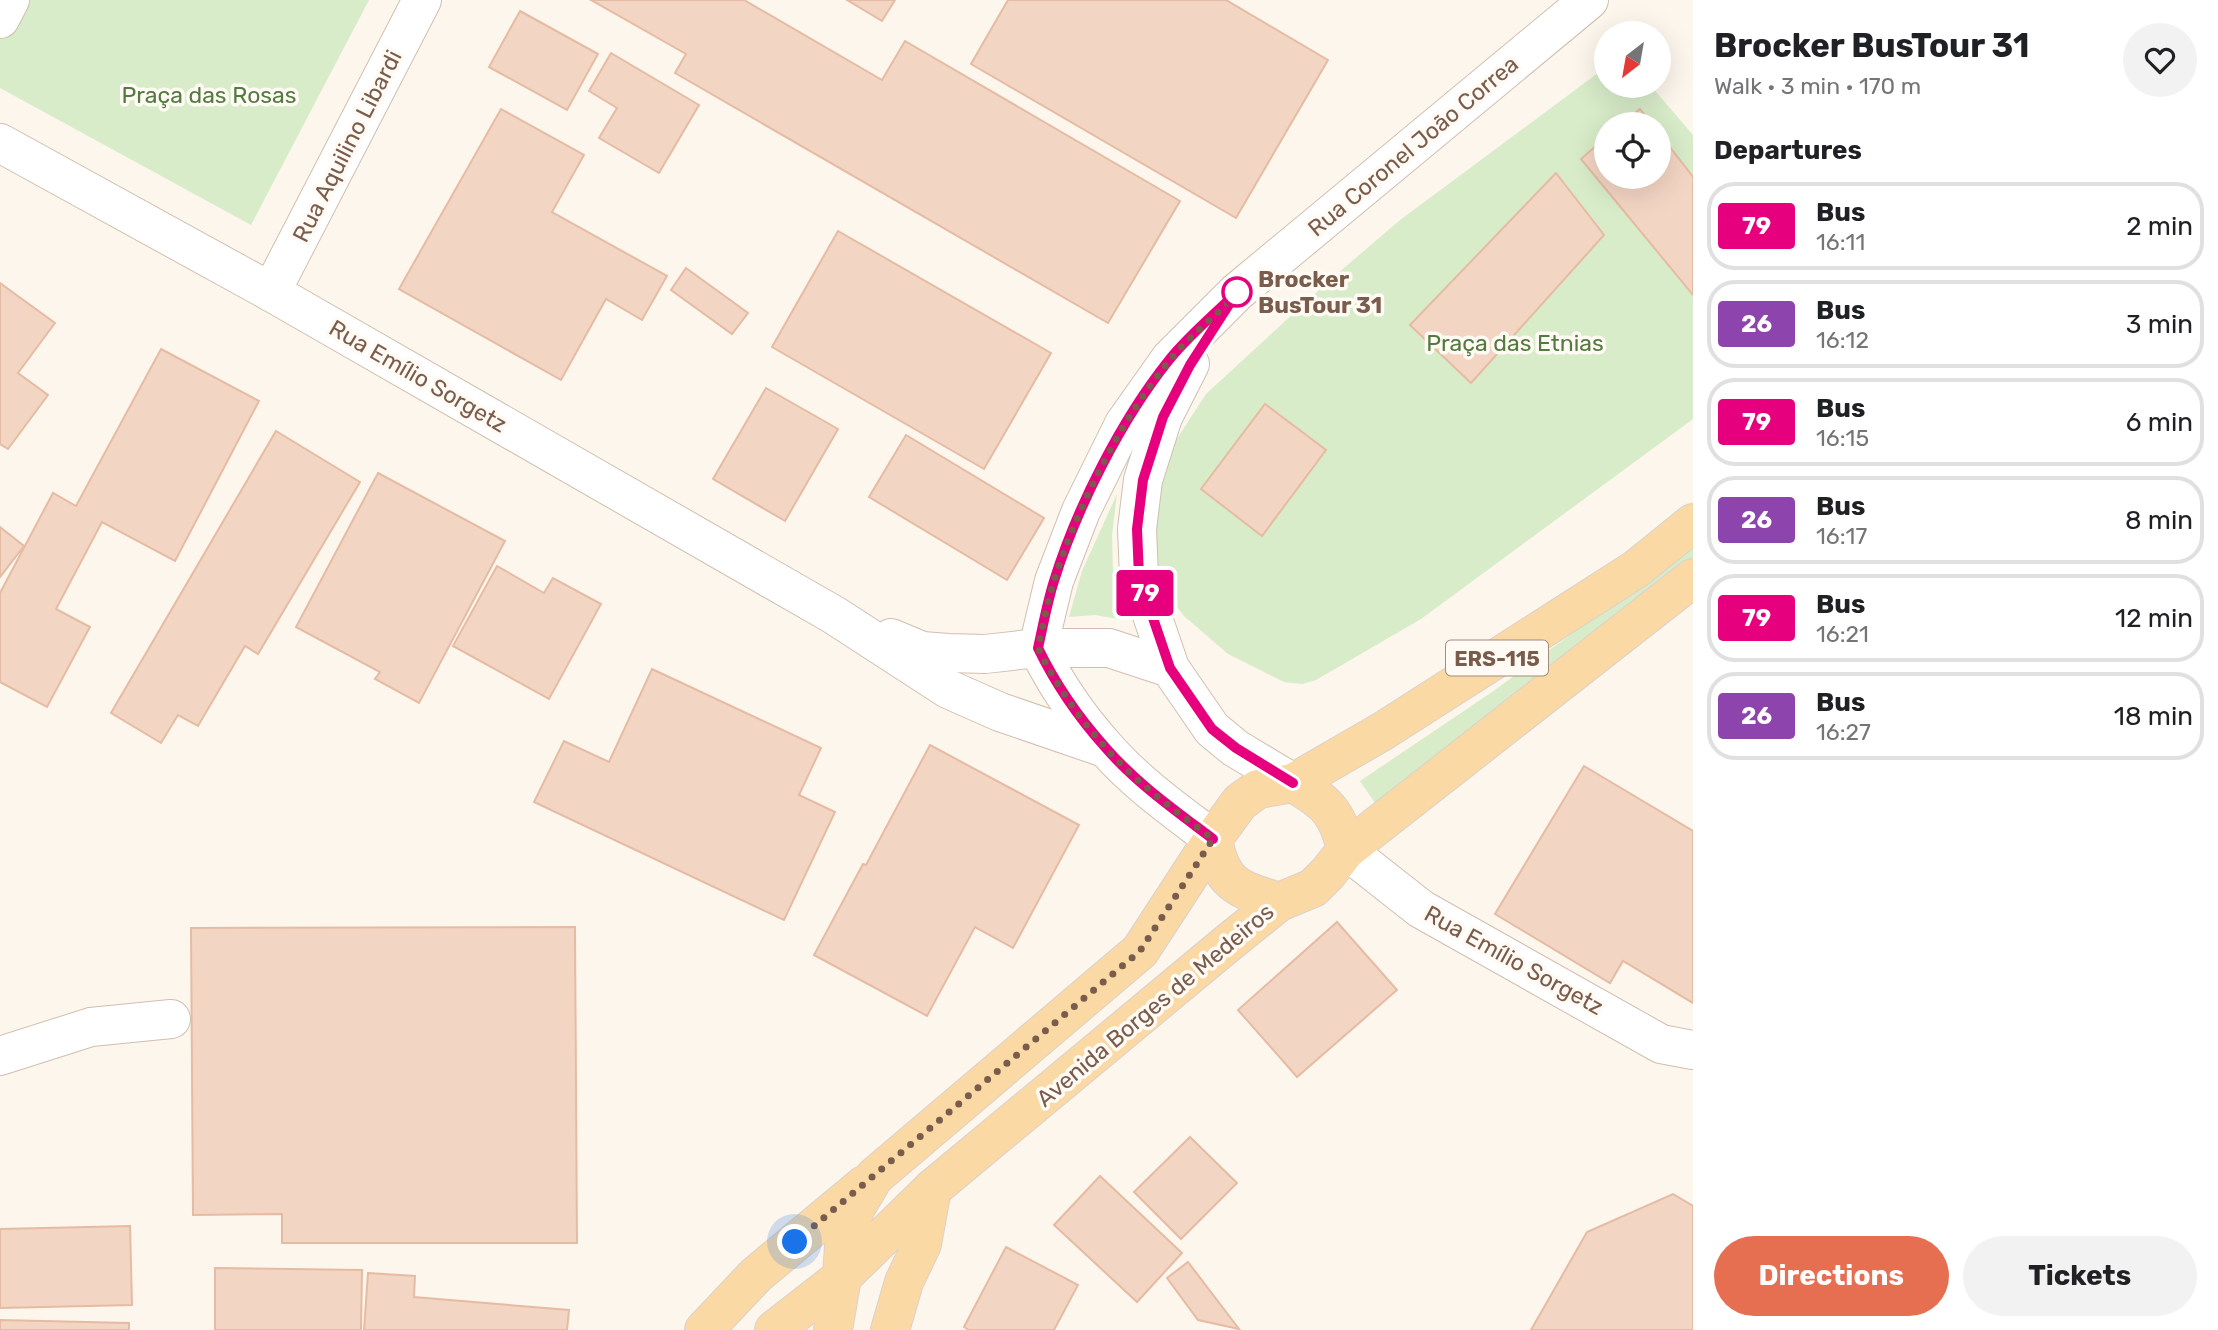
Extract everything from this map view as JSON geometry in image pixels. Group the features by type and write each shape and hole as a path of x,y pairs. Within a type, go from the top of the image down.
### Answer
{"main road":[{"name":"ERS-115","path":"874,1177 1140,951 1240,802 1258,789 1293,783 1383,731 1625,576 1693,523"},
{"name":"Avenida Borges de Medeiros","path":"932,1189 1279,902 1313,888 1346,850 1693,578"},
{"path":"1293,783 1321,799 1341,826 1346,850"},
{"path":"1213,839 1217,863 1231,882 1249,893 1279,902"},
{"path":"833,1330 844,1246 855,1209 874,1177"},
{"path":"704,1330 756,1275 874,1177"},
{"name":"ERS-115","path":"842,1277 932,1189"},
{"path":"890,1330 904,1282 922,1244 932,1189"},
{"path":"774,1330 842,1277"}],"street":[{"path":"0,19 10,0"},
{"name":"Rua Aquilino Libardi","path":"271,292 422,0"},
{"name":"Rua Coronel João Correa","path":"1038,648 1054,581 1081,511 1124,424 1170,359 1237,292 1589,0"},
{"name":"Rua Emílio Sorgetz","path":"0,143 271,292 834,615 948,689 999,712 1105,748"},
{"name":"Rua Coronel João Correa","path":"1237,292 1190,365 1163,417 1143,480 1137,529 1139,577 1170,668 1212,729 1236,748 1293,783"},
{"name":"Rua Emílio Sorgetz","path":"834,615 922,651 985,654 1038,648 1109,648 1170,668"},
{"path":"1038,648 1051,674 1105,748 1151,791 1213,839"},
{"name":"Rua Emílio Sorgetz","path":"1346,850 1422,909 1661,1044 1693,1050"},
{"path":"0,1056 91,1027 171,1019"}],"green space":[{"name":"Praça das Rosas","path":"16,0 369,0 251,225 0,88 0,30"},
{"name":"Praça das Etnias","path":"1594,76 1594,98 1661,98 1693,135 1693,419 1421,619 1316,680 1302,684 1284,682 1228,654 1184,616 1165,591 1158,567 1154,503 1167,454 1206,394 1331,279 1400,220"},
{"path":"1117,494 1112,535 1113,572 1125,620 1095,615 1069,617 1082,571"},
{"path":"1693,545 1693,558 1377,806 1360,781 1492,692"}],"building":[{"path":"591,0 744,0 882,80 905,41 1180,201 1108,323 675,73 686,54"},
{"path":"847,0 895,0 882,21"},
{"path":"1008,0 1226,0 1328,60 1236,218 971,64"},
{"path":"520,11 598,54 567,110 489,67"},
{"path":"611,53 699,105 659,173 599,138 617,108 589,91"},
{"path":"501,109 584,155 552,212 667,276 642,320 606,299 561,380 399,289"},
{"path":"1594,148 1594,175 1581,159"},
{"path":"1671,149 1693,177 1693,295 1606,189 1671,189"},
{"path":"1556,173 1604,235 1471,383 1410,325"},
{"path":"838,231 1051,353 984,469 772,347"},
{"path":"686,268 748,313 732,334 671,290"},
{"path":"0,283 55,323 18,373 48,395 8,449 0,444"},
{"path":"161,349 259,401 175,561 102,522 56,609 90,627 47,707 0,682 0,593 53,493 76,506"},
{"path":"766,388 838,429 785,521 713,479"},
{"path":"1265,404 1326,450 1262,536 1201,489"},
{"path":"276,431 360,482 258,654 245,646 198,726 178,715 161,743 111,713"},
{"path":"906,435 1044,518 1007,580 869,497"},
{"path":"378,473 505,541 419,703 375,679 380,672 296,627"},
{"path":"0,527 24,546 0,577"},
{"path":"497,566 544,593 553,578 601,604 549,699 453,646"},
{"path":"652,669 821,748 799,795 835,812 784,920 534,802 564,741 609,762"},
{"path":"930,745 1079,825 1013,948 975,927 927,1016 814,955"},
{"path":"1584,766 1693,831 1693,1003 1623,961 1610,983 1495,914"},
{"path":"1337,922 1397,990 1297,1077 1238,1010"},
{"path":"575,927 577,1243 282,1243 282,1214 193,1215 191,928"},
{"path":"1190,1137 1237,1183 1181,1239 1134,1192"},
{"path":"1100,1176 1182,1253 1137,1302 1054,1225"},
{"path":"1673,1194 1693,1206 1693,1330 1531,1330 1587,1232"},
{"path":"130,1226 132,1305 0,1308 0,1229"},
{"path":"1006,1247 1078,1285 1054,1330 969,1330 964,1327"},
{"path":"1188,1262 1239,1329 1198,1320 1167,1278"},
{"path":"215,1268 362,1270 361,1330 215,1330"},
{"path":"368,1273 415,1276 414,1297 569,1310 567,1330 364,1330"},
{"path":"0,1320 129,1323 129,1330 0,1330"}],"bus line":[{"name":"79","path":"1213,839 1151,791 1105,748 1051,674 1038,648 1054,581 1063,557 1081,511 1124,424 1170,359 1237,292 1190,365 1163,417 1143,480 1137,529 1139,577 1170,668 1212,729 1236,748 1293,783"}],"place":[{"name":"Brocker BusTour 31","path":"1237,292"}],"route":[{"path":"795,1242 1140,951 1213,839 1151,791 1105,748 1051,674 1038,648 1054,581 1063,557 1081,511 1124,424 1170,359 1237,292"}]}
